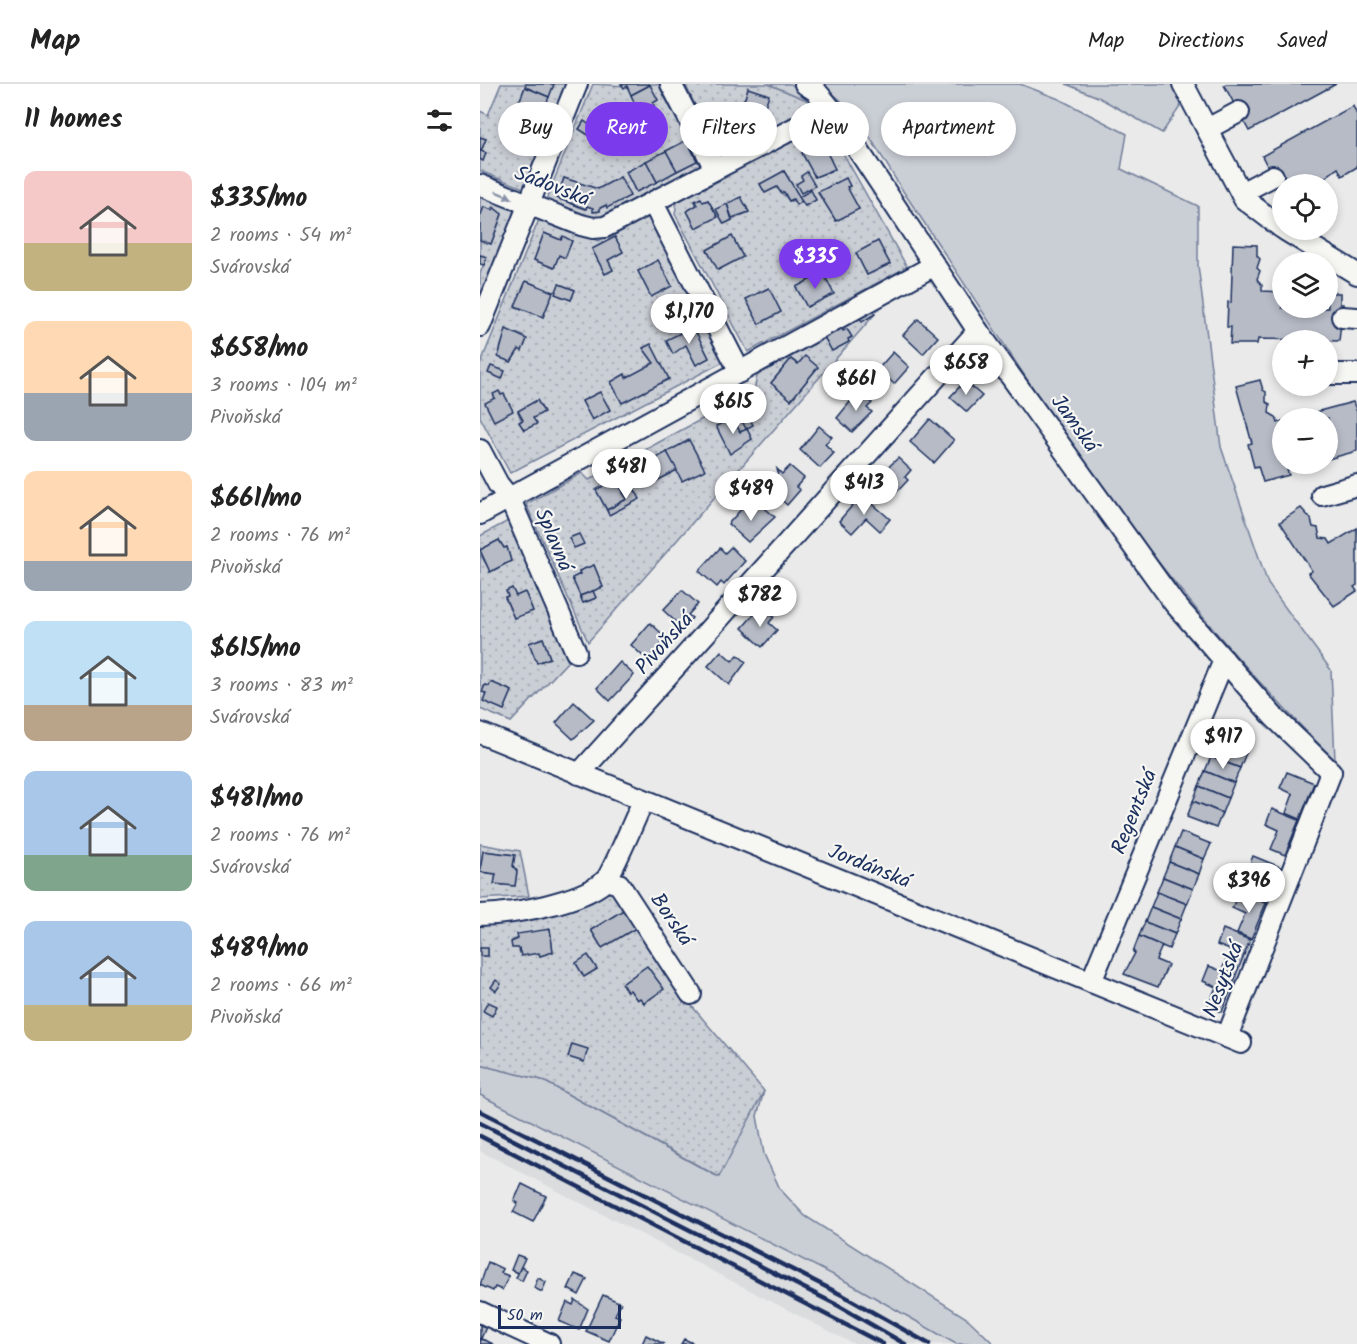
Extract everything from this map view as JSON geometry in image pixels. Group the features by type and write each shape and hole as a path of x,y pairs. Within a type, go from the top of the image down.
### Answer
{"street":[{"path":"480,326 577,84"},
{"path":"671,84 715,169"},
{"name":"Jamská","path":"805,84 816,91 825,102"},
{"path":"1183,84 1241,193 1260,213 1272,221"},
{"path":"1207,129 1239,112"},
{"name":"Sádovská","path":"480,185 593,228 605,227 653,204 789,131"},
{"name":"Jamská","path":"862,156 978,331 1167,594 1273,716 1331,772"},
{"path":"1241,193 1272,177"},
{"path":"653,204 740,372"},
{"path":"1303,240 1356,270"},
{"path":"480,514 933,266"},
{"name":"Pivoňská","path":"579,774 978,331"},
{"path":"1338,374 1357,374"},
{"name":"Splavná","path":"480,450 498,484 510,499 576,652"},
{"path":"1322,495 1357,485"},
{"name":"Regentská","path":"1091,982 1224,660"},
{"name":"Jordánská","path":"480,733 1234,1040"},
{"name":"Nesytská","path":"1234,1040 1331,772"},
{"path":"480,915 547,905 571,898 606,880 643,801"},
{"name":"Borská","path":"606,880 619,884 691,994"},
{"path":"480,1312 549,1344"}],"shaded area":[{"path":"501,84 526,84 519,102 498,102 498,156 539,156 526,189 480,171 480,159 483,160 486,153 481,151 486,139 480,137 480,111 488,115"},
{"path":"554,84 566,84 559,102 546,102"},
{"path":"593,84 627,86 635,102 586,102"},
{"path":"648,84 658,84 667,102 655,102 658,100"},
{"path":"676,84 685,84 695,102 687,102"},
{"path":"685,84 768,84 811,102 789,102 789,119 777,126 777,102 753,102 748,88 741,102 693,102"},
{"path":"768,84 791,84 814,102"},
{"path":"821,84 1020,84 1059,99 1127,134 1121,169 1198,206 1198,265 1221,447 1268,584 1331,670 1335,760 1251,673 1135,532 1030,384 881,156 1016,156 1016,102 881,102 881,156 869,136 869,102 842,102"},
{"path":"1066,84 1172,84 1182,104 1162,133 1098,97"},
{"path":"668,103 680,126 680,144 668,150"},
{"path":"585,104 585,122 579,129 585,133 585,156 656,156 626,172 636,192 697,161 701,165 606,216 593,218 546,200 564,156 573,156 573,133","holes":["620,177 630,196 594,212 593,208 587,206 585,209 557,198 564,178 598,189"]},
{"path":"789,140 789,156 804,156 815,177 835,169 829,156 845,156 907,267 748,352 675,214 677,201 727,177 731,170 758,156 777,156 777,146","holes":["784,171 799,197 811,191 816,200 805,206 802,201 789,201 777,187 765,193 760,184","846,178 850,186 847,187 859,209 822,200 818,193","741,197 749,212 724,224 716,209","700,198 703,202 708,200 717,217 696,228 687,211 697,205 695,201","732,236 743,257 718,270 708,249","878,241 890,264 867,275 856,253","821,269 834,293 807,307 796,287 813,278 815,283 821,280 816,271","768,288 781,312 759,324 746,299"]},
{"path":"480,192 519,208 480,302 480,274 486,258 480,255 480,240 491,244 502,215 493,207 480,217"},
{"path":"649,214 725,361 510,473 480,417 480,365 540,217 598,241","holes":["544,233 561,240 563,237 572,241 565,257 559,255 554,268 534,260","615,237 623,252 608,260 613,270 605,274 592,249","658,260 671,286 651,296 638,271","526,281 553,292 543,317 516,307","559,284 575,290 571,300 556,294","697,325 699,330 696,332 709,358 696,365 686,345 672,352 666,341","506,330 524,336 522,350 519,349 511,362 498,356","651,344 669,379 622,403 611,382 624,375 626,378 654,363 643,348","600,392 610,410 592,419 582,401","537,401 533,418 536,424 524,430 518,411"]},
{"path":"875,314 588,642 526,504 582,473 589,480 754,391 759,366 859,315 863,321","holes":["842,328 843,331 847,329 851,338 848,339 849,342 832,351 824,337","805,357 818,367 791,400 771,383 791,359 798,364","733,418 740,432 747,429 752,439 730,453 717,426","689,440 705,470 677,470 655,482 646,464","616,479 623,493 629,490 627,486 631,484 639,499 609,515 596,490","594,565 603,587 593,591 596,598 584,603 573,578 580,574 579,571"]},
{"path":"508,521 568,661 511,722 480,709 480,554 491,572 511,561 507,547 504,548 499,540 480,550 480,536","holes":["512,588 516,596 525,592 533,611 514,618 505,598 508,596 506,591","543,638 550,658 537,662 530,643","491,683 512,691 504,710 483,692 485,685 489,686"]},
{"path":"480,844 520,851 529,896 480,899","holes":["483,851 515,855 513,866 517,872 515,886 495,884 496,874 480,872"]},
{"path":"615,890 691,1005 764,1091 719,1177 542,1080 480,1065 480,956 488,956 488,949 480,948 480,925 516,920","holes":["625,909 636,928 602,948 591,930","550,929 553,952 540,956 539,953 521,956 519,948 512,947 512,940","588,956 597,969 584,977 576,964","646,967 663,989 644,1003 640,998 637,1000 630,990 627,992 622,984"]},
{"path":"480,1065 542,1080 718,1177 764,1091 757,1116 764,1154 780,1189 805,1216 968,1319 994,1344 956,1344 851,1284 480,1095"},
{"path":"480,1095 851,1284 956,1344 854,1344 480,1151"}],"building":[{"path":"526,84 554,84 549,97 525,87"},
{"path":"621,84 650,85 631,95 627,86 624,88"},
{"path":"1336,84 1249,131 1224,85"},
{"path":"650,85 658,100 634,102 631,95"},
{"path":"525,87 549,97 547,102 519,102"},
{"path":"748,88 769,95 766,102 741,102 745,98"},
{"path":"1353,106 1357,115 1357,167 1342,176 1338,168 1330,174 1272,175 1262,156"},
{"path":"584,121 585,122 585,133 579,129"},
{"path":"480,137 486,139 481,151 486,153 483,161 480,159"},
{"path":"680,144 680,156 695,156 697,161 677,171 668,155 668,150"},
{"path":"668,155 677,171 657,182 646,161 656,156"},
{"path":"804,156 829,156 835,169 815,177"},
{"path":"646,161 657,182 636,192 626,172"},
{"path":"784,171 802,201 796,205 793,199 789,201 784,192 781,193 777,187 765,193 760,184"},
{"path":"807,172 815,186 801,193 796,184 803,180 801,176"},
{"path":"620,177 630,196 607,208 606,205 600,208 600,211 593,212 593,208 587,206 586,209 557,198 564,178 598,189"},
{"path":"846,178 850,186 847,187 859,209 836,221 818,192"},
{"path":"811,190 816,200 805,206 799,197"},
{"path":"741,197 749,212 732,218 727,204"},
{"path":"701,198 703,202 708,200 718,217 696,228 687,211 697,205 695,201"},
{"path":"727,204 732,220 724,224 716,209"},
{"path":"484,207 492,210 493,207 502,214 491,244 480,240 480,217"},
{"path":"544,233 561,240 563,236 572,241 565,258 559,255 554,268 534,260"},
{"path":"732,236 743,257 718,270 707,250"},
{"path":"615,237 623,252 608,260 613,270 605,274 592,249"},
{"path":"878,241 890,264 867,275 856,253"},
{"path":"1233,244 1257,245 1257,256 1260,259 1257,268 1260,271 1257,279 1262,285 1262,291 1272,292 1272,318 1338,318 1338,293 1340,293 1340,304 1343,304 1339,341 1338,330 1272,330 1272,339 1258,339 1257,344 1230,344 1231,327 1227,327 1228,302 1231,303"},
{"path":"480,255 487,257 484,265 480,264"},
{"path":"658,260 672,286 651,297 638,271"},
{"path":"821,269 834,294 807,307 796,287 813,278 815,283 821,280 816,271"},
{"path":"526,281 553,292 543,317 515,306"},
{"path":"559,284 575,290 571,300 555,294"},
{"path":"769,288 781,312 759,324 746,299"},
{"path":"872,308 875,314 862,322 859,315"},
{"path":"918,319 938,337 923,354 903,335"},
{"path":"697,325 699,330 696,332 709,358 696,365 686,345 673,354 666,340"},
{"path":"842,328 843,331 847,329 852,337 848,339 849,342 832,351 824,337"},
{"path":"506,329 527,339 522,351 519,349 511,362 498,357"},
{"path":"651,344 669,379 622,403 611,382 625,374 626,378 654,363 643,348"},
{"path":"893,352 909,367 894,384 878,369"},
{"path":"805,356 818,367 791,400 771,383 791,359 798,364"},
{"path":"491,366 505,371 502,379 488,373"},
{"path":"1260,380 1266,392 1266,402 1270,404 1269,413 1272,415 1272,474 1289,475 1263,482 1258,466 1254,467 1248,444 1252,443 1236,386"},
{"path":"965,381 982,396 967,412 950,397"},
{"path":"499,391 501,395 504,394 513,411 494,421 485,403 495,398 493,394"},
{"path":"859,391 872,403 867,408 872,412 852,432 837,418"},
{"path":"600,392 610,410 592,420 582,401"},
{"path":"537,400 544,412 533,418 537,424 524,430 519,422 523,420 518,411"},
{"path":"1353,402 1357,412 1357,451 1338,456 1338,408 1330,408"},
{"path":"746,412 753,425 746,429 739,415"},
{"path":"733,418 740,432 747,429 752,439 730,454 716,426"},
{"path":"930,419 954,440 934,463 910,442"},
{"path":"819,426 832,437 825,444 834,453 820,468 800,450"},
{"path":"689,440 705,470 682,481 667,452"},
{"path":"667,452 677,470 655,482 646,464"},
{"path":"898,458 911,470 905,477 908,480 895,494 877,478"},
{"path":"790,466 804,478 796,487 800,490 787,505 764,484 767,485 778,473 777,469 782,474"},
{"path":"616,479 627,499 607,510 596,490"},
{"path":"631,483 640,499 609,515 607,510 627,499 623,493 629,490 627,486"},
{"path":"867,499 890,519 880,531 866,518 852,533 839,521 857,500 862,505"},
{"path":"759,503 775,517 748,542 728,524 744,506 751,512"},
{"path":"1301,508 1311,519 1313,527 1318,528 1320,538 1328,539 1331,544 1357,528 1357,585 1354,587 1357,591 1334,606 1308,573 1312,571 1280,522"},
{"path":"579,534 584,544 574,548 569,538"},
{"path":"499,540 504,548 507,547 511,561 490,572 480,550"},
{"path":"731,547 745,561 724,585 721,582 717,587 699,571 720,548 725,553"},
{"path":"594,565 603,587 580,596 572,578 580,574 579,571"},
{"path":"512,588 516,596 525,592 533,611 514,618 505,597 508,596 506,591"},
{"path":"682,590 698,604 688,615 692,618 687,624 683,620 679,625 663,610"},
{"path":"593,591 596,598 583,603 580,596"},
{"path":"766,611 774,617 769,623 777,630 762,647 742,628 756,612 761,616"},
{"path":"650,623 667,638 647,660 631,645"},
{"path":"543,638 550,658 537,663 529,643"},
{"path":"721,651 732,661 738,655 746,662 729,685 708,666"},
{"path":"620,662 634,675 610,701 597,688"},
{"path":"491,682 512,691 504,710 483,701 486,693 482,692 485,685 489,686"},
{"path":"574,702 594,720 573,739 556,723"},
{"path":"1223,727 1252,738 1246,753 1217,742"},
{"path":"1217,742 1246,753 1240,768 1211,757"},
{"path":"1211,757 1240,768 1234,783 1205,771"},
{"path":"1205,771 1234,783 1228,798 1199,786"},
{"path":"1287,772 1314,783 1300,819 1286,813 1293,794 1280,788"},
{"path":"1199,786 1228,798 1222,813 1193,801"},
{"path":"1193,801 1222,813 1216,828 1187,817"},
{"path":"1272,809 1299,820 1285,855 1271,849 1279,830 1266,824"},
{"path":"1181,832 1211,844 1204,859 1175,847"},
{"path":"1175,847 1204,859 1199,874 1169,862"},
{"path":"483,851 515,855 513,866 517,871 515,886 494,884 496,874 480,872"},
{"path":"1253,856 1280,867 1266,902 1252,896 1260,877 1247,871"},
{"path":"1169,862 1199,874 1193,889 1163,877"},
{"path":"1163,877 1193,889 1187,904 1157,892"},
{"path":"1157,892 1187,904 1181,919 1151,907"},
{"path":"1239,892 1266,903 1251,939 1237,933 1245,914 1232,908"},
{"path":"1151,907 1181,919 1175,934 1145,922"},
{"path":"625,909 636,928 602,948 591,930"},
{"path":"1145,922 1175,934 1169,949 1139,936"},
{"path":"550,929 553,952 540,956 539,953 521,956 519,948 512,948 511,942 518,939 517,934"},
{"path":"1223,929 1250,940 1236,975 1222,970 1230,950 1217,945"},
{"path":"1139,936 1162,946 1156,960 1168,965 1158,987 1124,974 1135,953 1133,952"},
{"path":"480,948 488,948 488,956 480,956"},
{"path":"588,955 597,969 584,977 576,963"},
{"path":"647,966 664,989 644,1003 640,998 637,1000 630,990 627,992 622,984"},
{"path":"1209,966 1236,977 1222,1012 1208,1006 1216,987 1203,981"},
{"path":"496,980 501,984 496,991 491,987"},
{"path":"488,1002 497,1006 492,1016 483,1011"},
{"path":"572,1044 588,1049 584,1062 568,1057"},
{"path":"522,1184 546,1196 533,1222 513,1212 518,1203 514,1201"},
{"path":"517,1255 525,1258 518,1273 511,1270"},
{"path":"488,1262 503,1269 501,1273 509,1276 502,1290 495,1287 493,1291 480,1285"},
{"path":"521,1267 527,1270 522,1281 516,1278"},
{"path":"575,1274 587,1279 579,1295 568,1289"},
{"path":"538,1278 546,1282 542,1292 534,1288"},
{"path":"603,1295 621,1303 615,1315 620,1317 609,1341 586,1331"},
{"path":"575,1300 588,1309 579,1330 559,1321 567,1302 573,1305"},
{"path":"480,1325 486,1327 480,1341"},
{"path":"646,1335 664,1344 642,1344"},
{"path":"481,1339 487,1341 493,1344 480,1344"},
{"path":"684,1339 695,1344 681,1344"}],"railway":[{"path":"480,1111 844,1296 929,1344"},
{"path":"480,1123 839,1306 905,1344"},
{"path":"480,1136 883,1344"}]}
